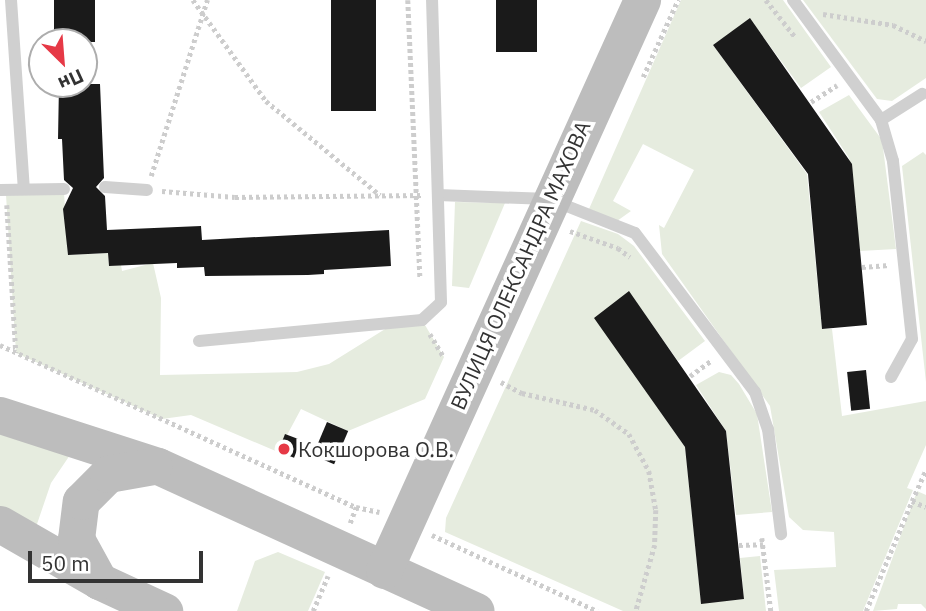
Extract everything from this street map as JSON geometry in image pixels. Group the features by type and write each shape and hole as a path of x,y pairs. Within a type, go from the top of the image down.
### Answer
{"main road":[{"name":"ВУЛИЦЯ ОЛЕКСАНДРА МАХОВА","path":"384,570 549,199 642,0"},
{"path":"0,415 158,466 476,611"},
{"path":"99,581 76,539 81,501 108,474 158,466"},
{"path":"0,524 99,581 164,611"}],"lane":[{"path":"11,0 24,188"},
{"path":"199,341 422,320 441,302 432,0"},
{"path":"793,0 881,120 892,161 912,339 891,377"},
{"path":"881,120 922,94"},
{"path":"105,187 147,190"},
{"path":"3,190 64,189"},
{"path":"438,195 549,199 635,233 724,351 763,410 777,539"}],"path":[{"path":"193,0 266,101 381,196"},
{"path":"207,0 147,190 235,197 438,195"},
{"path":"408,0 422,320 444,356"},
{"path":"766,0 800,43"},
{"path":"802,12 864,18 926,41"},
{"path":"826,75 842,96"},
{"path":"811,102 849,76"},
{"path":"3,190 16,353"},
{"path":"570,231 618,248 633,260"},
{"path":"886,253 887,265"},
{"path":"862,267 904,264"},
{"path":"0,345 356,507 404,523 597,611"},
{"path":"700,351 716,372"},
{"path":"690,376 724,351"},
{"path":"500,382 522,393 595,410 629,435 649,471 656,510 654,545 636,611"},
{"path":"866,611 926,470"},
{"path":"912,501 926,507"},
{"path":"761,532 771,611"},
{"path":"739,545 763,544 777,539"}],"shaded area":[{"path":"681,0 783,0 831,67 801,88 750,19 713,45 807,174 822,329 832,329 842,416 926,401 926,445 907,488 913,490 863,611 779,611 774,570 836,567 834,532 803,530 789,517 770,406 662,254 659,225 664,228 694,170 643,144 613,201 631,211 617,221 589,209"},
{"path":"803,0 926,0 926,78 892,101 877,99"},
{"path":"849,95 882,140 896,249 860,251 849,158 819,112"},
{"path":"923,152 926,155 926,382 902,166"},
{"path":"64,193 68,255 108,253 109,266 121,265 122,271 153,263 161,298 160,375 297,372 329,364 390,326 422,320 444,357 425,399 348,431 301,409 278,452 191,415 162,419 16,353 6,195"},
{"path":"455,202 505,203 469,288 452,286"},
{"path":"581,221 618,234 634,246 705,341 678,361 629,292 595,318 685,447 701,603 744,599 740,558 760,556 766,611 623,611 445,532 446,518"},
{"path":"719,372 731,375 757,414 772,512 736,515 726,431 696,385"},
{"path":"0,431 70,455 51,483 36,527 0,509"},
{"path":"917,491 926,495 926,609 921,604 898,604 897,609 873,611"},
{"path":"278,552 325,572 308,611 237,611 255,561"}],"building":[{"path":"54,0 95,0 95,28 54,28"},
{"path":"331,0 376,0 376,111 331,111"},
{"path":"496,0 537,0 537,52 496,52"},
{"path":"750,18 852,164 867,325 822,329 808,174 713,45"},
{"path":"100,84 104,178 96,187 105,196 107,230 201,226 202,240 389,230 391,266 324,270 324,274 308,275 205,276 204,267 177,268 177,263 109,266 108,253 68,255 63,209 73,188 64,180 62,139 58,139 59,98 98,98"},
{"path":"629,291 726,431 744,599 701,604 685,447 594,318"},
{"path":"866,370 870,409 851,411 847,372"},
{"path":"327,422 348,431 334,464 313,455"},
{"path":"285,434 301,440 294,458 278,452"}],"place":[{"name":"Кокшорова О.В.","path":"284,449"}]}
